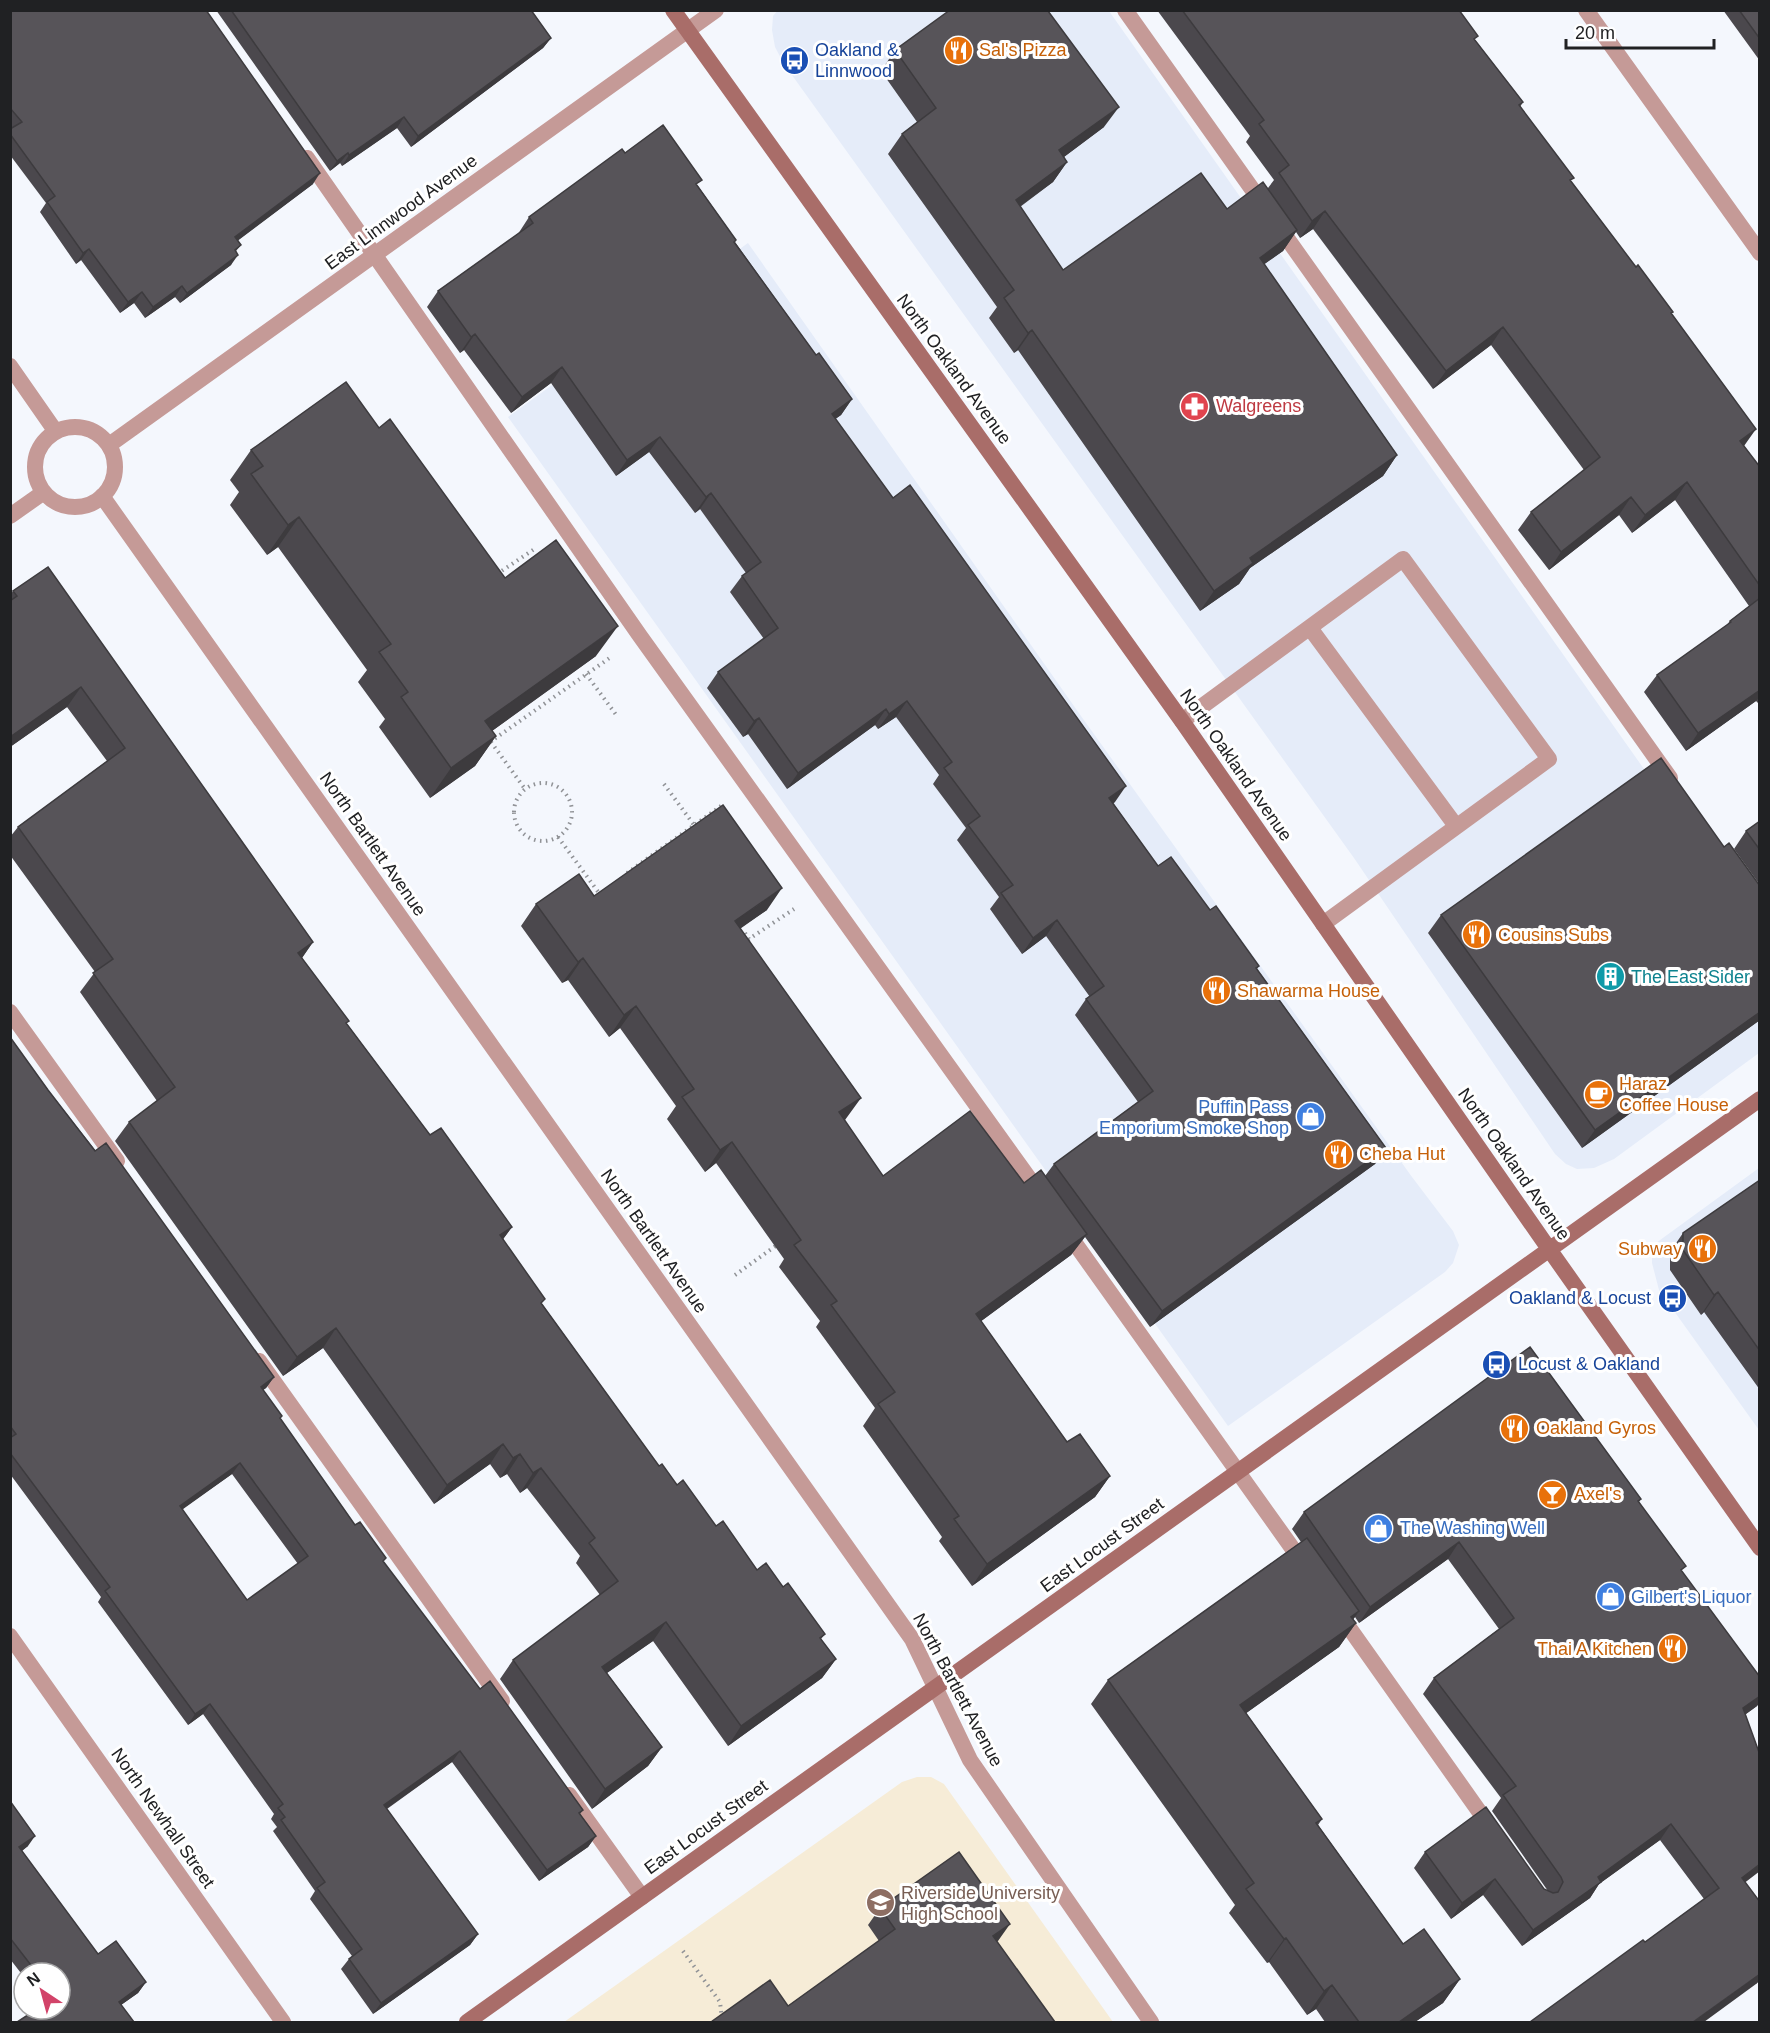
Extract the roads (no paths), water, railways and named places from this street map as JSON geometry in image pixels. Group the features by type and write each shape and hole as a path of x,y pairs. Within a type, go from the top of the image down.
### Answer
{"main road":[{"name":"North Oakland Avenue","path":"673,10 1182,721 1760,1548"},
{"name":"East Locust Street","path":"467,2022 1760,1099"}],"street":[{"name":"East Linnwood Avenue","path":"109,445 716,10"},
{"path":"1125,10 1679,790"},
{"path":"1586,10 1760,253"},
{"path":"298,146 640,636 1313,1578"},
{"path":"10,366 56,432"},
{"path":"70,427 81,427 100,435 109,445 113,452 116,472 112,483 102,496 90,505 78,508 66,507 54,502 38,483 35,471 40,447 48,437 56,432 70,427"},
{"path":"10,516 44,492"},
{"name":"North Bartlett Avenue","path":"102,496 912,1639 970,1760 1151,2022"},
{"path":"1182,721 1403,559 1549,759 1323,924"},
{"path":"1310,628 1456,826"},
{"path":"10,1012 129,1178"},
{"path":"248,1344 512,1715"},
{"path":"1327,1597 1500,1840"},
{"name":"North Newhall Street","path":"10,1636 283,2022"},
{"path":"561,1784 642,1897"}],"place":[{"name":"Sal's Pizza","path":"958,50"},
{"name":"Oakland & Linnwood","path":"794,60"},
{"name":"Walgreens","path":"1195,406"},
{"name":"Cousins Subs","path":"1477,935"},
{"name":"The East Sider","path":"1610,977"},
{"name":"Shawarma House","path":"1216,991"},
{"name":"Haraz Coffee House","path":"1598,1094"},
{"name":"Puffin Pass Emporium Smoke Shop","path":"1310,1117"},
{"name":"Cheba Hut","path":"1338,1154"},
{"name":"Subway","path":"1703,1249"},
{"name":"Oakland & Locust","path":"1672,1298"},
{"name":"Locust & Oakland","path":"1497,1364"},
{"name":"Oakland Gyros","path":"1515,1428"},
{"name":"Axel's","path":"1553,1494"},
{"name":"The Washing Well","path":"1379,1528"},
{"name":"Gilbert's Liquor","path":"1610,1597"},
{"name":"Thai A Kitchen","path":"1673,1649"},
{"name":"Riverside University High School","path":"880,1903"}]}
